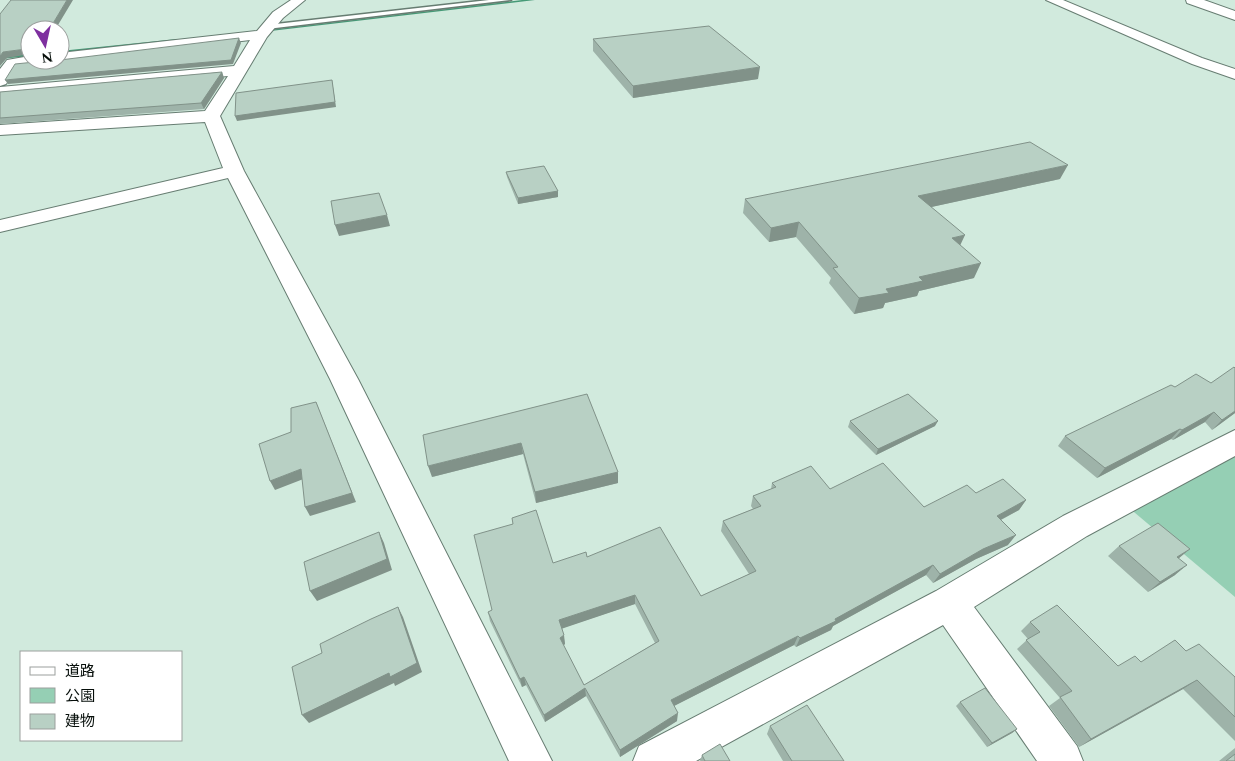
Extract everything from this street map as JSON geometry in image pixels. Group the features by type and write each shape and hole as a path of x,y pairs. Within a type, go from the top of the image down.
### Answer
{"street":[{"path":"211,116 264,31 278,15 299,0"},
{"path":"1052,0 1197,61 1235,74"},
{"path":"1192,0 1235,16"},
{"path":"70,57 264,31"},
{"path":"0,81 6,64 20,62"},
{"path":"0,92 240,70"},
{"path":"0,130 211,116"},
{"path":"211,116 234,172 344,379 531,761"},
{"path":"0,226 234,172"},
{"path":"654,761 949,603 1075,526 1235,442"},
{"path":"949,603 1062,761"}],"lane":[{"path":"264,31 508,0"}],"green space":[{"path":"1235,452 1235,597 1128,507"}],"building":[{"path":"11,0 67,0 55,20 20,20 20,50 3,52 0,56 0,14"},
{"path":"709,26 760,67 633,86 593,39"},
{"path":"239,38 231,60 5,80 15,64 20,64 20,70 70,70 70,59"},
{"path":"222,72 201,103 0,118 0,92"},
{"path":"332,80 335,102 235,116 236,93"},
{"path":"1030,142 1068,165 918,196 965,235 952,238 981,263 919,277 923,281 886,289 889,293 859,298 833,268 838,267 799,222 771,228 745,199"},
{"path":"544,166 558,191 518,198 506,172"},
{"path":"379,193 387,215 335,225 331,201"},
{"path":"1234,367 1235,411 1222,420 1214,412 1105,468 1065,436 1171,385 1175,387 1196,374 1211,383"},
{"path":"587,394 618,472 535,492 521,443 428,466 423,435"},
{"path":"908,394 938,421 878,449 850,421"},
{"path":"316,402 352,493 305,507 301,469 270,481 259,444 291,432 291,408"},
{"path":"883,463 924,507 967,485 976,493 1003,479 1026,500 997,516 1016,535 983,549 940,574 933,565 835,619 836,621 800,638 798,636 671,700 678,713 620,750 585,688 544,715 524,677 520,679 488,612 492,610 474,535 513,524 512,518 536,510 553,563 586,552 587,557 660,527 701,596 756,571 723,521 761,506 753,496 776,487 772,483 811,466 830,489","holes":["635,595 659,641 584,685 560,638 564,635 559,620"]},
{"path":"1158,523 1190,549 1177,557 1187,565 1160,582 1119,546"},
{"path":"379,532 387,559 310,591 304,562"},
{"path":"1057,605 1118,666 1135,656 1141,662 1175,640 1186,651 1199,644 1235,677 1235,717 1197,680 1091,739 1060,697 1072,691 1026,640 1040,632 1030,622"},
{"path":"398,607 417,663 390,677 389,673 302,715 292,667 322,653 320,644"},
{"path":"985,688 1017,729 992,743 960,702"},
{"path":"807,705 844,761 792,761 770,726"},
{"path":"720,744 730,761 705,761 702,755"},
{"path":"1235,754 1235,761 1226,761"}],"waterway":[{"path":"262,31 533,0"},
{"path":"70,51 177,40"},
{"path":"0,58 20,56"}]}
